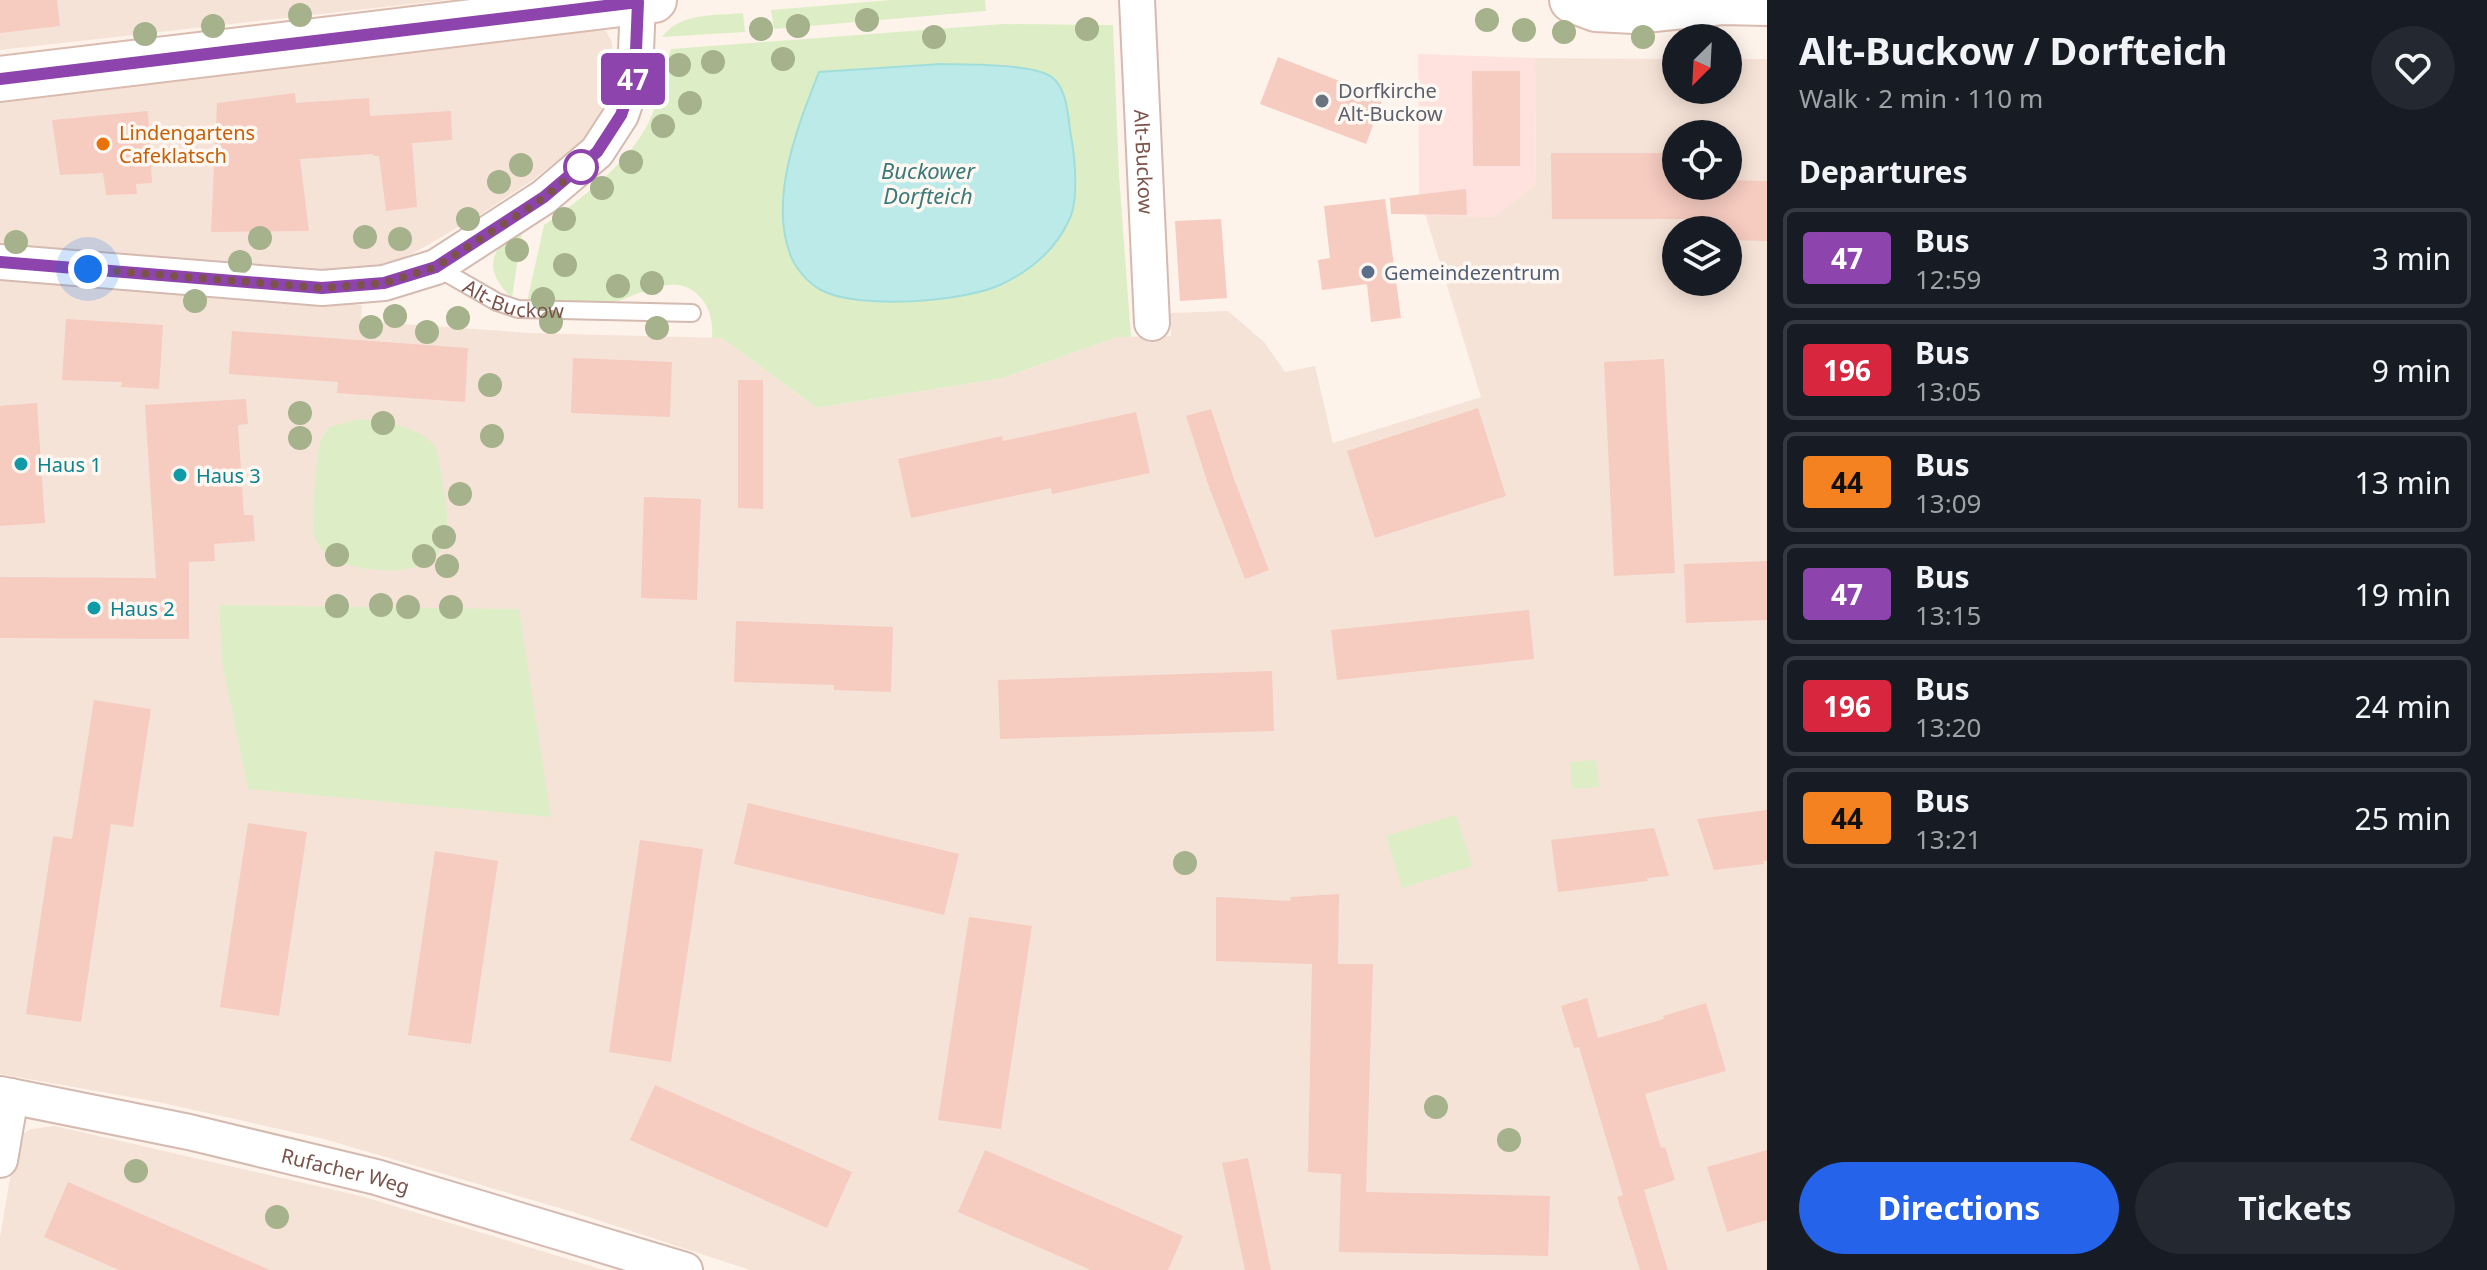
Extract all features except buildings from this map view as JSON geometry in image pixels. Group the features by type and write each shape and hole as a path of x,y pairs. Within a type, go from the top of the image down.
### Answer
{"main road":[{"path":"1572,0 1596,9 1634,11 1719,1 1767,3"},
{"name":"Alt-Buckow","path":"0,79 646,1"}],"street":[{"name":"Alt-Buckow","path":"1137,0 1152,323"},
{"name":"Alt-Buckow","path":"0,262 322,288 384,283 436,267 544,197 597,152 621,115 635,75 646,1"},
{"path":"0,1160 5,1095"},
{"name":"Rufacher Weg","path":"5,1095 189,1132 376,1177 685,1270"}],"lane":[{"name":"Alt-Buckow","path":"436,267 497,302 518,309 692,313"}],"shaded area":[{"path":"0,0 447,0 0,50"},
{"path":"596,29 606,31 612,42 613,81 602,115 583,140 533,180 481,214 412,254 389,263 337,270 0,244 0,94"},
{"path":"1418,54 1535,58 1536,185 1494,217 1425,216 1419,194"},
{"path":"1535,58 1662,59 1662,104 1742,104 1742,59 1767,59 1767,1270 750,1270 573,1212 324,1139 158,1102 0,1074 0,280 362,305 361,321 530,333 722,338 817,408 1003,378 1117,337 1171,336 1170,313 1228,311 1265,343 1285,372 1315,366 1333,443 1481,397 1419,194 1536,185"},
{"path":"55,1126 361,1196 604,1270 0,1270 0,1237 15,1148 21,1135 31,1129"}],"green space":[{"path":"891,0 985,0 986,11 774,29 771,10"},
{"path":"743,13 745,32 662,37 678,23 688,19"},
{"path":"1003,24 1113,25 1119,175 1131,337 1117,337 1003,378 817,408 722,338 712,338 707,308 696,293 686,287 662,286 602,305 527,302 544,225 606,177 633,147 652,115 671,49"},
{"path":"523,224 512,298 496,276 494,258 504,241"},
{"path":"359,419 413,430 436,449 447,523 440,551 430,561 398,570 360,568 328,555 318,544 313,522 321,441 329,427"},
{"path":"219,605 519,609 551,817 248,789 222,662"},
{"path":"1596,760 1599,787 1572,789 1570,762"},
{"path":"1456,815 1472,866 1402,888 1386,836"}],"water":[{"name":"Buckower Dorfteich","path":"941,64 1033,70 1046,74 1059,84 1067,106 1075,179 1072,212 1063,231 1049,250 1031,266 1000,285 983,291 936,299 884,302 838,296 821,290 807,279 792,259 784,232 783,209 784,186 795,138 819,72"}],"bus line":[{"name":"47","path":"0,79 638,2 635,75 621,115 597,152 544,197 436,267 384,283 322,288 0,262"}],"place":[{"name":"Dorfkirche Alt-Buckow","path":"1322,101"},
{"name":"Lindengartens Cafeklatsch","path":"103,144"},
{"name":"Gemeindezentrum","path":"1368,272"},
{"name":"Haus 1","path":"21,464"},
{"name":"Haus 3","path":"180,475"},
{"name":"Haus 2","path":"94,608"}],"route":[{"path":"88,269 322,288 384,283 436,267 538,202 584,165 581,167"}]}
